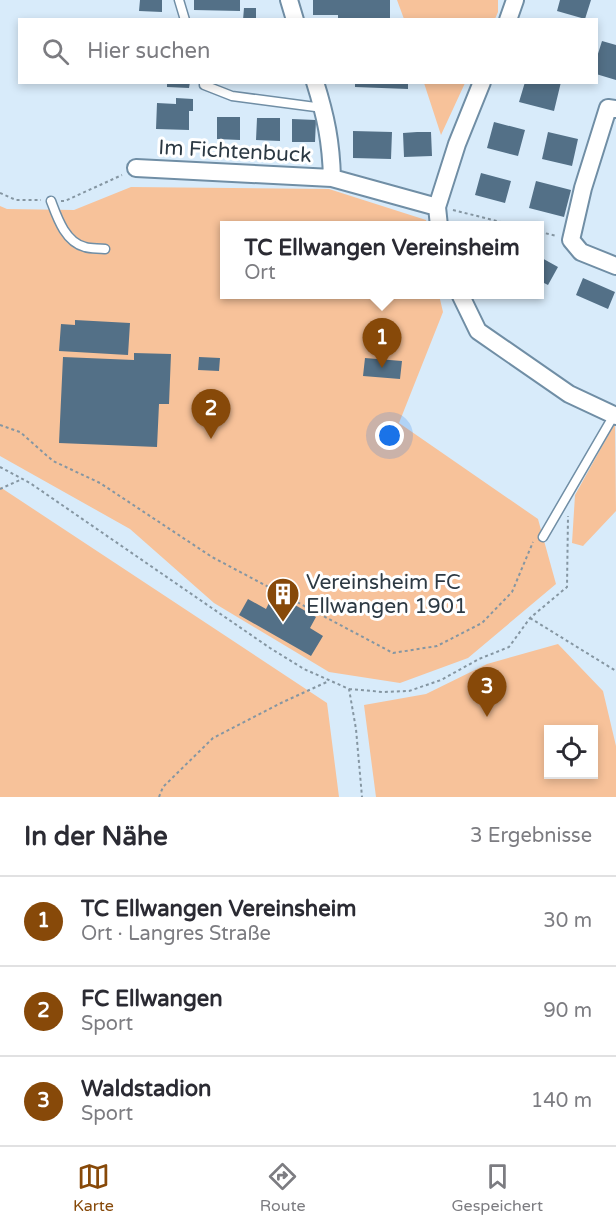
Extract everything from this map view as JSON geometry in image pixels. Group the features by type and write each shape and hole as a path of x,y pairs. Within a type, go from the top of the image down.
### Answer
{"street":[{"path":"289,0 294,18"},
{"path":"509,18 515,0"},
{"name":"Im Fichtenbuck","path":"316,84 331,143 332,178"},
{"path":"439,221 437,207 457,144 481,84"},
{"path":"612,108 583,188 571,240 581,252 616,266"},
{"name":"Im Fichtenbuck","path":"136,168 332,178 437,207"},
{"path":"462,299 478,332 569,394 615,415"}],"lane":[{"path":"179,0 184,18"},
{"path":"204,84 232,96 323,108"},
{"path":"51,201 59,222 71,240 84,247 105,249"},
{"path":"543,537 615,415"}],"path":[{"path":"0,193 16,200 65,201 136,168"},
{"path":"437,207 499,221"},
{"path":"0,425 20,432 53,461 100,483 212,557 393,653 437,646 482,623 512,592 531,543 543,537"},
{"path":"0,467 22,479 304,669 349,689 383,692 409,691 441,680 479,659 509,647 530,618 567,587 569,491"},
{"path":"0,489 22,479"},
{"path":"530,618 616,671"},
{"path":"159,797 163,787 213,738 329,681"},
{"path":"349,689 356,729 362,797"}],"shaded area":[{"path":"397,0 498,0 495,18 404,18"},
{"path":"424,84 465,84 441,135"},
{"path":"131,187 329,189 426,220 220,221 220,299 440,299 443,312 399,423 538,519 556,584 468,658 400,683 329,672 214,603 130,529 0,456 0,206 7,209 74,210"},
{"path":"615,423 616,511 583,546 572,543 575,495"},
{"path":"0,487 327,703 339,797 0,797"},
{"path":"558,644 603,691 616,746 616,797 376,797 364,705 426,694 487,664"}],"building":[{"path":"140,0 162,0 162,12 139,11"},
{"path":"194,0 240,0 240,11 194,10"},
{"path":"313,0 390,0 390,18 338,18 338,15 313,15"},
{"path":"560,0 591,0 585,18 557,11"},
{"path":"244,8 256,8 256,18 243,18"},
{"path":"602,41 616,45 616,80 598,75 598,54"},
{"path":"167,84 190,84 189,88 167,87"},
{"path":"355,84 408,84 408,89 355,87"},
{"path":"524,84 561,84 554,111 519,102"},
{"path":"176,98 193,99 193,111 189,111 189,130 156,129 157,103 176,104"},
{"path":"217,117 240,117 240,140 217,139"},
{"path":"257,118 280,118 280,141 256,140"},
{"path":"292,119 316,120 315,142 292,142"},
{"path":"494,122 525,130 518,156 487,148"},
{"path":"353,131 392,132 391,159 353,158"},
{"path":"431,132 432,156 404,157 403,133"},
{"path":"548,132 578,139 572,166 542,159"},
{"path":"481,173 511,181 505,203 475,195"},
{"path":"536,181 571,190 564,217 529,208"},
{"path":"544,259 558,267 548,285 544,283"},
{"path":"583,278 615,292 608,309 576,295"},
{"path":"75,320 130,323 128,355 59,351 61,324 75,325"},
{"path":"134,353 171,354 169,404 159,404 157,447 59,443 63,357 134,360"},
{"path":"199,357 220,358 219,371 198,370"},
{"path":"365,358 402,361 400,379 363,376"},
{"name":"Vereinsheim FC Ellwangen 1901","path":"274,593 316,617 310,628 323,636 311,656 239,615 248,599 266,609"}],"place":[{"name":"TC Ellwangen Vereinsheim","path":"382,368"},
{"name":"FC Ellwangen","path":"211,439"},
{"name":"Vereinsheim FC Ellwangen 1901","path":"283,623"},
{"name":"Waldstadion","path":"487,717"}]}
